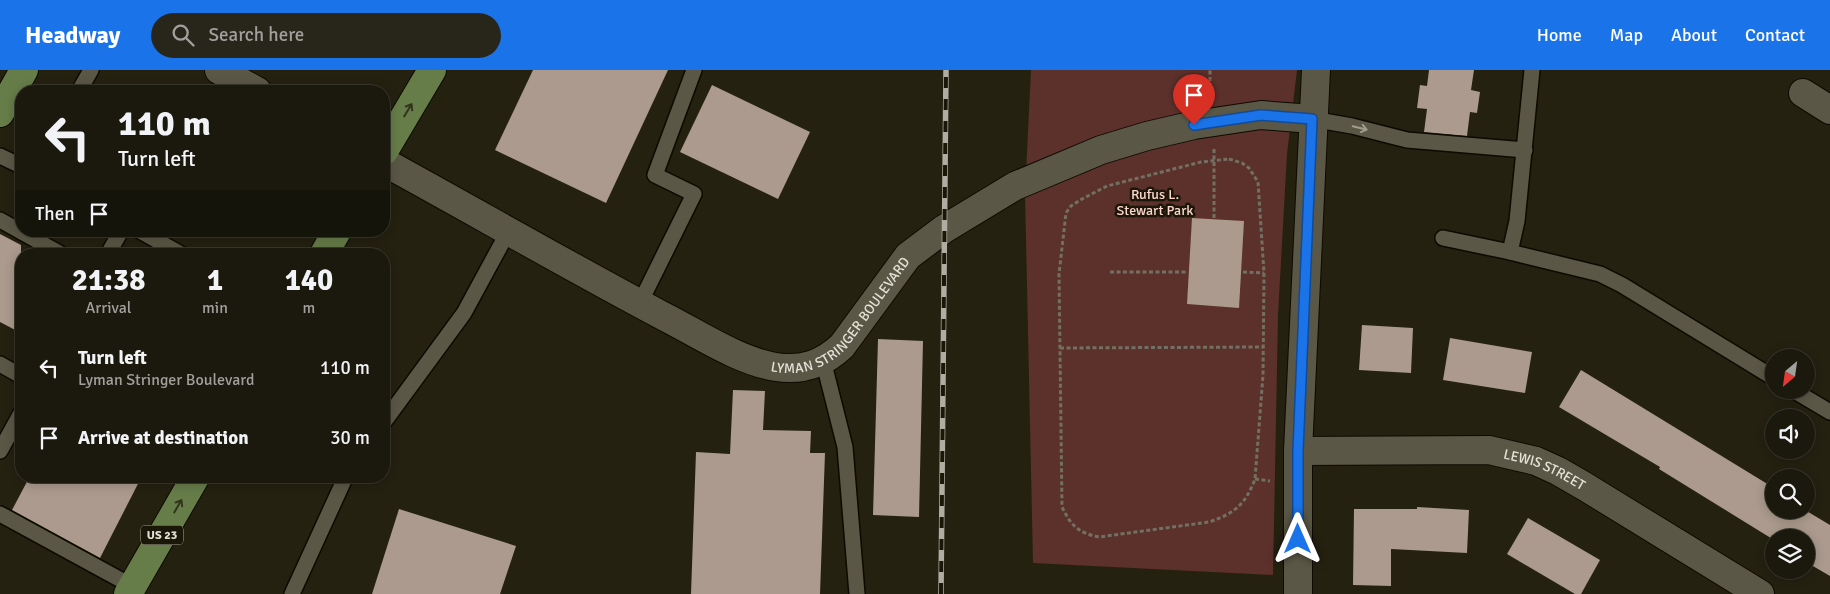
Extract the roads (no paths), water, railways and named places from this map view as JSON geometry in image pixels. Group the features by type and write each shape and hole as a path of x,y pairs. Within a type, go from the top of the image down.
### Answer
{"main road":[{"path":"16,85 24,70"},
{"path":"390,141 432,70"},
{"path":"0,113 15,86"},
{"path":"327,248 334,237"},
{"name":"US 23","path":"130,590 192,483"}],"street":[{"path":"219,70 246,85"},
{"path":"1298,594 1298,451 1312,119 1316,70"},
{"path":"1802,93 1830,110"},
{"name":"LYMAN STRINGER BOULEVARD","path":"390,165 728,350 762,364 775,367 800,368 823,360 837,351 852,334 908,256 944,229 1015,186 1101,150 1147,136 1194,125 1261,115 1312,119"},
{"name":"LEWIS STREET","path":"1298,451 1489,450 1536,461 1584,486 1760,594"}],"lane":[{"path":"82,85 91,70"},
{"path":"640,303 694,194 655,175 694,70"},
{"path":"1510,252 1517,221 1532,70"},
{"path":"1312,119 1352,126 1407,140 1525,150"},
{"path":"0,156 15,163"},
{"path":"0,220 15,228"},
{"path":"390,414 464,313 509,230"},
{"path":"30,237 50,248"},
{"path":"111,248 118,237"},
{"path":"150,237 170,248"},
{"path":"1443,238 1600,274 1765,373"},
{"path":"823,360 845,447 857,594"},
{"path":"0,364 15,373"},
{"path":"1808,399 1830,412"},
{"path":"0,451 15,424"},
{"path":"292,594 343,483"},
{"path":"0,514 130,590"}],"railway":[{"path":"941,594 946,70"}],"park label":[{"name":"Rufus L. Stewart Park","path":"1155,202"}]}
